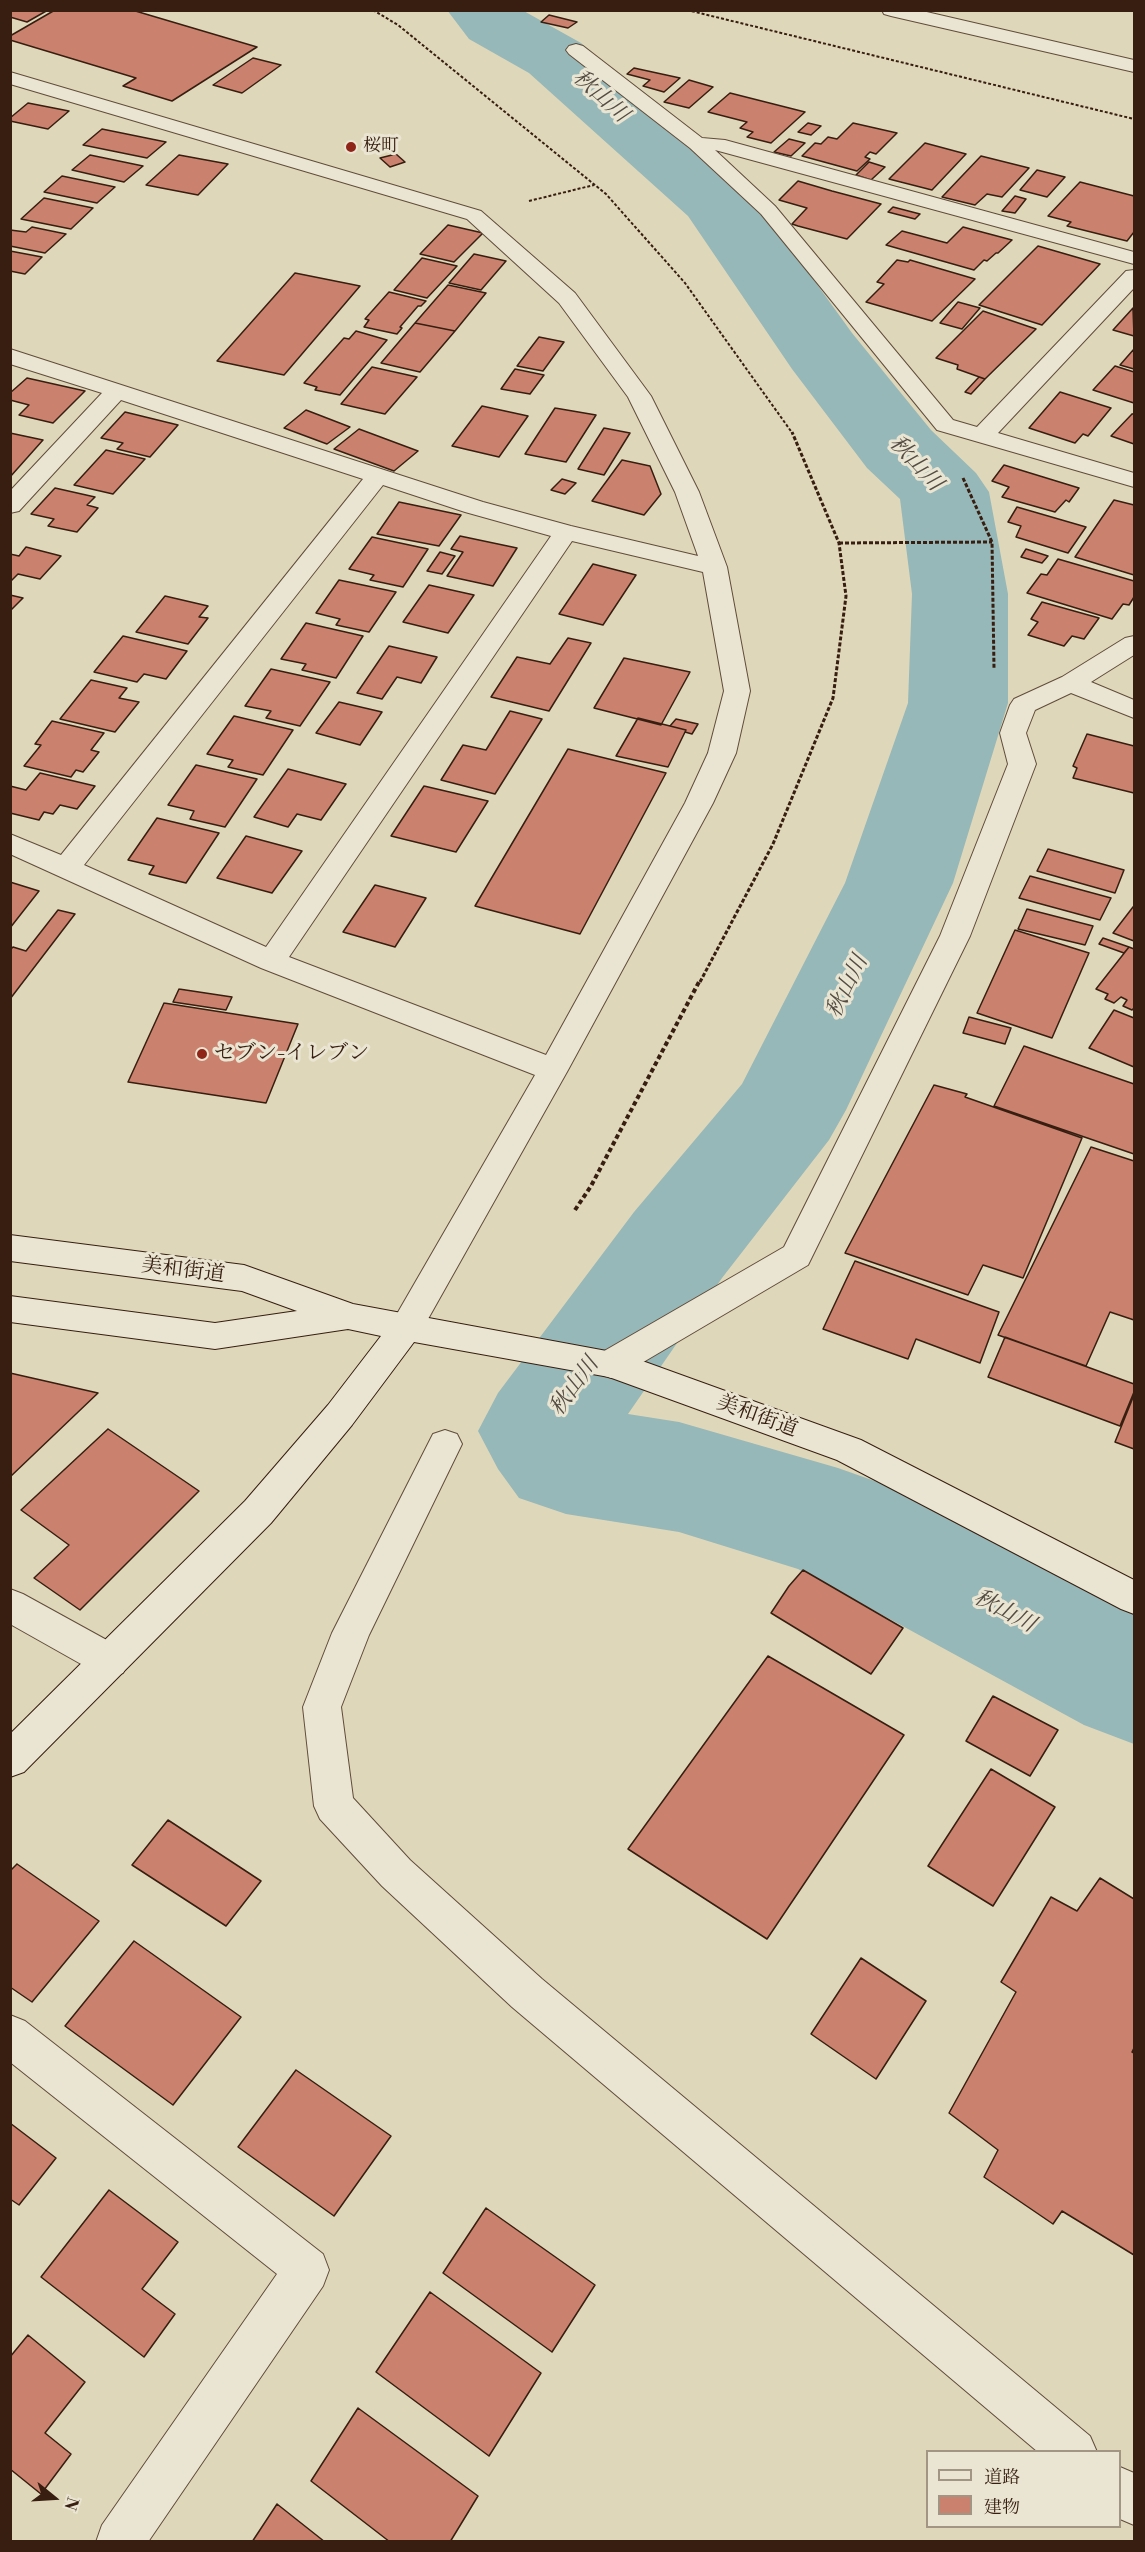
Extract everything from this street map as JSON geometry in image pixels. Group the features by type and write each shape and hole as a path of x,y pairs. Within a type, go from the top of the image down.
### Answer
{"street":[{"path":"891,10 1134,66"},
{"path":"576,50 697,144 768,210 945,425 1134,480"},
{"path":"10,78 474,215 567,298 639,396 687,492 715,567 737,691 722,753 699,803 554,1070 407,1326 340,1415 258,1512 10,1760"},
{"path":"697,144 718,144 1134,258"},
{"path":"982,436 1134,276"},
{"path":"10,356 378,476 566,532 715,567"},
{"path":"10,506 117,391"},
{"path":"64,869 378,476"},
{"path":"271,961 566,532"},
{"path":"611,1364 796,1256 955,936 1022,764 1013,733 1023,705 1071,683 1134,644"},
{"path":"1071,683 1134,710"},
{"path":"10,843 271,961 554,1070"},
{"name":"美和街道","path":"10,1248 244,1278 351,1317 611,1364 849,1450 1134,1598"},
{"name":"美和街道","path":"10,1309 214,1336 351,1317"},
{"path":"445,1444 351,1633 322,1707 334,1806 396,1873 527,1994 1073,2450"},
{"path":"10,1605 110,1661"},
{"path":"10,2035 307,2270 119,2541"},
{"path":"1121,2492 1134,2502"}],"path":[{"path":"687,10 1134,119"},
{"path":"474,215 595,184"},
{"path":"945,425 949,448 992,542 994,672 1023,705"},
{"path":"839,543 992,542"}],"building":[{"path":"10,10 48,10 27,22 10,17"},
{"path":"55,10 132,10 257,47 172,101 123,86 136,78 10,40 10,36"},
{"path":"549,15 577,22 568,28 541,22"},
{"path":"253,58 281,65 242,93 213,85"},
{"path":"634,68 680,78 664,92 643,86 650,80 627,74"},
{"path":"689,80 713,87 689,108 664,102"},
{"path":"730,93 805,112 771,143 747,137 753,132 740,128 747,122 708,112"},
{"path":"28,103 69,111 48,129 10,121 10,118"},
{"path":"808,123 821,126 811,135 798,132"},
{"path":"853,123 897,133 876,154 870,152 865,157 870,159 857,171 802,156 815,143 821,144 828,137 837,139"},
{"path":"102,129 166,142 147,158 83,145"},
{"path":"789,139 805,143 791,156 774,152"},
{"path":"925,143 966,154 932,190 889,179"},
{"path":"396,154 405,162 390,167 380,158"},
{"path":"90,155 143,166 124,182 72,170"},
{"path":"179,155 228,164 198,195 146,185"},
{"path":"981,156 1029,168 1002,197 987,194 975,205 942,197"},
{"path":"869,162 885,167 871,180 856,175"},
{"path":"1037,170 1065,177 1047,197 1020,190"},
{"path":"62,176 115,187 97,203 44,192"},
{"path":"798,181 881,204 847,239 798,226 792,224 807,208 779,200"},
{"path":"1080,182 1134,196 1134,232 1127,241 1067,226 1071,222 1048,216"},
{"path":"1015,196 1026,199 1015,213 1002,211"},
{"path":"44,198 93,208 71,229 21,219"},
{"path":"893,207 920,214 915,219 888,212"},
{"path":"448,225 483,233 454,262 420,254"},
{"path":"32,227 66,234 45,253 10,246 10,230 26,232"},
{"path":"963,227 1012,240 974,270 886,245 902,231 947,243"},
{"path":"1038,246 1100,264 1042,325 979,305"},
{"path":"10,251 42,257 25,274 10,271"},
{"path":"474,254 506,261 481,290 449,283"},
{"path":"422,258 457,266 427,298 394,290"},
{"path":"897,260 908,262 910,260 975,279 932,321 866,302 884,284 877,282"},
{"path":"295,273 360,286 284,375 217,361"},
{"path":"448,285 486,293 455,331 415,323"},
{"path":"389,292 426,301 418,306 400,327 402,328 397,334 364,327 369,320 365,319"},
{"path":"958,302 980,308 962,329 940,323"},
{"path":"1133,308 1134,336 1113,330"},
{"path":"983,311 1036,329 985,379 957,369 958,365 936,358"},
{"path":"415,323 455,331 420,372 381,363"},
{"path":"356,331 387,340 340,395 315,390 317,387 304,383 344,338 349,339"},
{"path":"539,337 564,342 543,371 517,366"},
{"path":"1134,349 1134,369 1120,365"},
{"path":"1115,366 1134,372 1134,403 1093,390"},
{"path":"372,367 417,377 385,414 341,404"},
{"path":"515,369 544,375 530,394 501,389"},
{"path":"979,377 985,379 971,394 965,392"},
{"path":"27,378 85,391 53,423 19,415 29,405 10,400 10,393"},
{"path":"1060,392 1111,408 1088,436 1083,434 1075,443 1029,428"},
{"path":"482,406 528,416 499,457 452,446"},
{"path":"555,408 596,415 566,462 525,454"},
{"path":"306,410 350,427 327,444 284,428"},
{"path":"125,412 178,425 150,457 117,449 123,443 101,438"},
{"path":"1134,414 1134,444 1111,436"},
{"path":"604,428 630,433 604,475 578,469"},
{"path":"359,429 418,451 394,471 334,449"},
{"path":"10,433 43,440 10,477"},
{"path":"106,450 145,459 113,494 74,485"},
{"path":"622,460 650,466 661,494 644,515 592,501"},
{"path":"1004,465 1079,488 1069,502 1066,500 1055,512 1002,497 1009,487 992,481"},
{"path":"562,479 576,483 565,494 551,490"},
{"path":"55,488 95,497 87,505 98,508 77,532 48,526 54,519 31,514"},
{"path":"1114,500 1134,505 1134,575 1075,557"},
{"path":"399,502 461,515 439,546 377,534"},
{"path":"1017,507 1086,527 1068,553 1016,537 1021,526 1008,522"},
{"path":"460,536 517,548 493,586 447,576 463,552 451,549"},
{"path":"372,537 428,549 403,587 370,580 374,575 349,569"},
{"path":"26,547 61,556 40,579 18,574 10,582 10,554 19,556"},
{"path":"1026,549 1048,556 1042,563 1021,557"},
{"path":"440,552 455,556 442,574 427,571"},
{"path":"1058,559 1134,581 1134,597 1129,605 1123,604 1112,619 1027,593 1041,574 1047,575"},
{"path":"593,564 636,575 603,625 559,614"},
{"path":"339,580 396,592 369,632 336,625 340,619 316,613"},
{"path":"429,585 474,595 448,633 403,622"},
{"path":"10,595 23,598 10,611"},
{"path":"165,596 208,606 199,617 208,618 188,644 136,632"},
{"path":"1042,602 1099,618 1084,639 1072,636 1064,646 1028,635 1038,622 1031,619"},
{"path":"306,623 363,636 336,678 302,670 306,664 281,659"},
{"path":"123,636 187,651 166,679 144,674 137,682 94,672"},
{"path":"568,638 591,643 549,711 491,697 517,657 550,664"},
{"path":"389,646 437,657 421,683 397,677 382,699 357,693"},
{"path":"624,658 690,672 661,725 594,708"},
{"path":"271,669 330,682 300,726 266,718 271,711 245,706"},
{"path":"91,680 127,688 119,698 139,702 115,732 60,719"},
{"path":"339,702 382,712 360,745 316,733"},
{"path":"510,711 542,719 495,794 441,780 463,745 486,750"},
{"path":"234,716 293,730 263,775 228,767 233,760 207,754"},
{"path":"638,718 686,730 668,767 616,756"},
{"path":"676,719 698,724 692,734 670,726"},
{"path":"52,721 104,733 91,750 99,752 83,772 76,770 71,777 24,766 41,745 35,744"},
{"path":"1087,734 1134,746 1134,793 1073,778 1077,768 1073,766"},
{"path":"568,749 666,773 580,934 475,906"},
{"path":"196,765 257,779 225,827 190,819 194,811 168,805"},
{"path":"288,769 346,784 321,820 297,814 288,827 254,817"},
{"path":"40,773 95,786 77,809 60,805 53,814 44,812 39,820 10,813 10,786 26,790"},
{"path":"424,786 488,801 456,852 391,836"},
{"path":"157,818 219,833 186,883 149,874 154,866 128,860"},
{"path":"246,836 302,851 272,893 217,878"},
{"path":"1048,849 1124,870 1115,893 1037,871"},
{"path":"1030,876 1111,898 1100,920 1019,898"},
{"path":"10,882 39,891 10,928"},
{"path":"375,885 426,898 395,947 343,932"},
{"path":"1134,908 1134,941 1113,933"},
{"path":"1027,909 1093,926 1085,945 1018,929"},
{"path":"58,910 75,914 10,999 10,950 13,947 26,951"},
{"path":"1015,930 1089,953 1052,1038 977,1013"},
{"path":"1103,938 1129,947 1124,953 1099,944"},
{"path":"1129,947 1134,949 1134,1008 1132,1010 1123,1006 1127,1000 1121,997 1114,1003 1105,999 1108,994 1096,989"},
{"path":"179,989 232,997 226,1010 173,1002"},
{"path":"164,1003 298,1024 266,1103 128,1082"},
{"path":"1114,1010 1134,1018 1134,1067 1089,1048"},
{"path":"969,1017 1011,1028 1005,1044 963,1033"},
{"path":"1024,1046 1134,1084 1134,1154 994,1106"},
{"path":"934,1085 967,1094 965,1097 1082,1138 1023,1278 983,1265 968,1295 845,1253"},
{"path":"1091,1147 1134,1161 1134,1320 1110,1312 1086,1366 998,1335"},
{"path":"855,1261 999,1312 980,1363 916,1339 908,1359 823,1329"},
{"path":"1005,1337 1134,1384 1134,1392 1120,1426 988,1377"},
{"path":"10,1373 98,1393 10,1477"},
{"path":"1134,1395 1134,1449 1115,1442"},
{"path":"108,1429 199,1491 80,1610 34,1578 69,1545 21,1510"},
{"path":"803,1570 903,1628 871,1674 771,1613"},
{"path":"768,1656 904,1735 767,1939 628,1849"},
{"path":"993,1696 1058,1730 1030,1776 966,1741"},
{"path":"991,1769 1055,1807 993,1906 928,1866"},
{"path":"168,1820 261,1881 226,1926 132,1865"},
{"path":"17,1864 99,1921 32,2002 10,1987 10,1871"},
{"path":"1100,1878 1134,1899 1134,2048 1132,2052 1134,2053 1134,2255 1062,2211 1053,2224 984,2177 998,2150 949,2113 1016,1992 1001,1982 1051,1897 1077,1911"},
{"path":"134,1941 241,2017 173,2105 65,2026"},
{"path":"861,1958 926,2001 876,2079 811,2034"},
{"path":"296,2070 391,2136 334,2216 238,2147"},
{"path":"10,2123 56,2158 19,2205 10,2199"},
{"path":"109,2190 178,2242 142,2289 175,2314 144,2357 41,2277"},
{"path":"486,2208 595,2285 552,2352 443,2273"},
{"path":"430,2292 541,2373 489,2456 376,2372"},
{"path":"28,2335 85,2382 45,2433 71,2454 41,2494 10,2469 10,2357"},
{"path":"358,2408 478,2496 450,2542 390,2542 311,2481"},
{"path":"277,2504 325,2542 252,2542"}],"waterway":[{"name":"秋山川","path":"482,10 494,24 555,58 716,200 822,351 899,449 944,492 960,594 958,703 899,883 787,1110 678,1245 544,1431 566,1459 679,1477 838,1525 1134,1681"}],"place":[{"name":"桜町","path":"351,147"},
{"name":"セブン-イレブン","path":"202,1054"}]}
